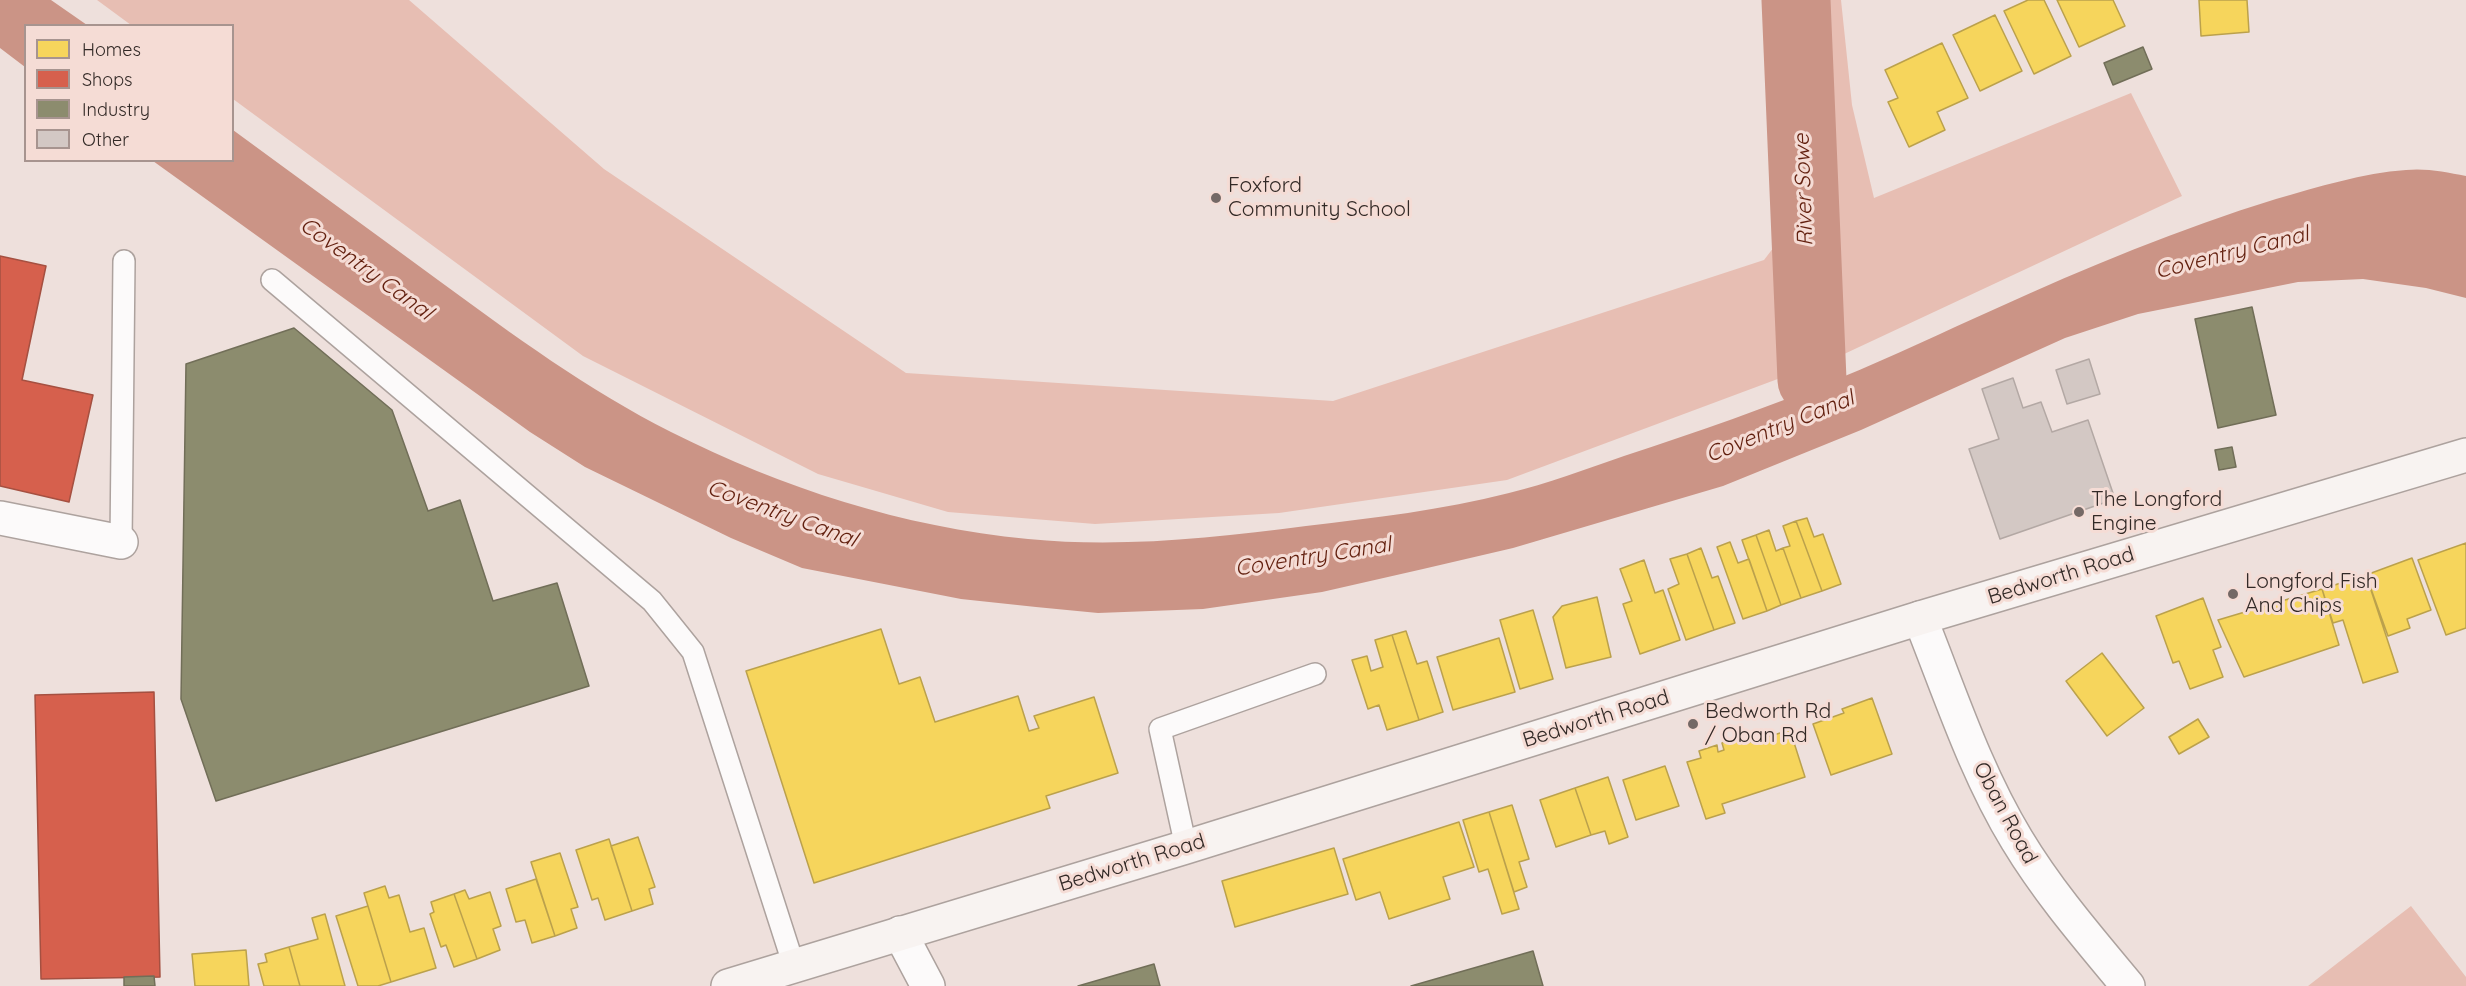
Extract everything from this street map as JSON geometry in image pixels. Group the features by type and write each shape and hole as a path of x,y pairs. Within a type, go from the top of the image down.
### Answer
{"main road":[{"name":"Bedworth Road","path":"728,986 1186,847 1920,618 2466,455"}],"street":[{"path":"0,518 121,542"},
{"name":"Oban Road","path":"1920,618 1980,768 2016,838 2118,982"},
{"path":"900,933 928,986"}],"lane":[{"path":"121,542 124,261"},
{"path":"272,280 652,601 693,652 794,966"},
{"path":"1186,847 1160,729 1315,674"}],"shaded area":[{"path":"97,0 409,0 604,169 906,373 1333,401 1764,260 1790,226 1766,0 1841,0 1852,105 1874,198 2131,93 2182,196 1842,355 1507,480 1279,513 1095,524 948,512 818,474 583,356 234,100 234,24 130,24"},
{"path":"2411,906 2466,977 2466,986 2308,986"}],"water":[{"path":"0,0 51,0 86,24 24,24 24,66 0,48"},
{"name":"Coventry Canal","path":"234,131 523,341 610,398 671,432 756,471 889,515 981,533 1063,542 1132,542 1237,534 1408,513 1484,499 1523,489 1706,428 1813,389 1879,362 2064,278 2169,236 2276,199 2341,181 2406,170 2466,176 2466,298 2426,288 2363,279 2298,282 2138,314 2065,338 1861,430 1723,486 1513,548 1322,592 1203,609 1098,613 961,599 802,568 731,538 585,467 530,432 154,162 234,162"}],"building: Homes":[{"path":"2028,0 2044,0 2071,56 2034,74 2004,11"},
{"path":"2057,0 2113,0 2125,26 2079,47"},
{"path":"2199,0 2247,0 2249,32 2201,36"},
{"path":"1995,15 2022,71 1980,91 1953,35"},
{"path":"1942,43 1968,98 1937,112 1945,130 1909,147 1888,102 1898,98 1885,70"},
{"path":"1807,518 1814,537 1823,534 1841,584 1822,591 1796,521"},
{"path":"1796,521 1822,591 1801,598 1783,548 1790,546 1783,526"},
{"path":"1769,530 1776,551 1783,548 1801,598 1781,605 1756,535"},
{"path":"1756,535 1781,605 1767,611 1742,540"},
{"path":"1730,542 1738,563 1749,559 1767,611 1743,619 1717,547"},
{"path":"2466,543 2466,628 2446,635 2418,560"},
{"path":"1701,548 1712,578 1718,576 1735,623 1714,630 1687,554"},
{"path":"1687,554 1714,630 1686,640 1668,589 1679,584 1670,559"},
{"path":"2412,558 2431,610 2407,619 2410,628 2388,636 2366,575"},
{"path":"1644,560 1655,593 1663,590 1680,640 1640,654 1623,604 1632,601 1620,569"},
{"path":"2366,575 2398,672 2363,683 2343,620 2333,623 2322,589"},
{"path":"2322,589 2339,645 2244,677 2218,620"},
{"path":"1597,597 1611,657 1566,668 1553,617 1562,606"},
{"path":"2203,598 2221,647 2213,650 2223,677 2190,689 2179,661 2173,663 2156,616"},
{"path":"1533,610 1553,679 1520,689 1500,620"},
{"path":"881,629 899,684 920,677 935,722 1018,696 1029,731 1039,728 1034,716 1094,697 1118,773 1046,796 1050,808 814,883 746,671"},
{"path":"1406,631 1417,664 1427,661 1443,712 1419,720 1392,635"},
{"path":"1392,635 1419,720 1387,730 1379,705 1368,709 1352,660 1367,656 1371,671 1383,667 1375,640"},
{"path":"1499,638 1515,692 1453,710 1437,657"},
{"path":"2102,653 2144,708 2107,736 2066,681"},
{"path":"1872,698 1892,754 1831,775 1813,724 1844,713 1842,709"},
{"path":"2198,719 2209,737 2179,754 2169,737"},
{"path":"1790,730 1805,777 1722,804 1725,813 1706,819 1687,762 1701,758 1699,751 1717,745 1718,752 1724,750 1722,743 1742,736 1744,744"},
{"path":"1665,766 1679,806 1636,820 1623,780"},
{"path":"1608,777 1628,837 1609,844 1605,831 1591,835 1575,788"},
{"path":"1575,788 1591,835 1556,847 1540,800"},
{"path":"1512,805 1529,859 1519,862 1527,887 1514,892 1489,812"},
{"path":"1489,812 1519,909 1502,914 1488,869 1479,872 1463,820"},
{"path":"1459,822 1474,867 1443,877 1450,899 1389,919 1380,892 1356,900 1343,859"},
{"path":"638,837 655,887 649,889 653,904 632,911 611,846"},
{"path":"609,839 632,911 605,920 598,898 592,900 576,850"},
{"path":"1334,848 1348,894 1235,927 1222,881"},
{"path":"560,853 578,907 571,909 577,928 555,936 531,862"},
{"path":"536,879 555,936 532,943 525,920 516,922 506,889"},
{"path":"385,886 389,898 399,895 410,932 424,928 436,968 391,982 364,893"},
{"path":"465,890 469,899 490,892 501,926 493,929 500,950 477,959 454,894"},
{"path":"454,894 477,959 454,967 446,945 441,947 430,914 434,912 431,902"},
{"path":"368,906 391,982 378,986 358,986 336,916"},
{"path":"325,914 345,986 300,986 289,947 318,939 312,918"},
{"path":"289,947 300,986 264,986 258,964 267,962 265,954"},
{"path":"246,950 249,986 195,986 192,954"}],"building: Shops":[{"path":"0,256 46,266 22,380 93,395 69,502 0,486"},
{"path":"154,692 160,977 41,979 35,695"}],"building: Industry":[{"path":"2143,47 2152,69 2113,85 2104,63"},
{"path":"2252,307 2276,415 2218,428 2195,319"},
{"path":"294,328 392,410 428,511 460,500 493,601 557,583 589,686 216,801 181,699 186,364"},
{"path":"2232,447 2236,467 2219,470 2215,450"},
{"path":"1533,951 1543,986 1411,986"},
{"path":"1154,964 1160,986 1078,986"},
{"path":"154,976 155,986 124,986 124,977"}],"building: Other":[{"path":"2089,359 2100,394 2067,404 2056,370"},
{"path":"2013,378 2023,408 2041,402 2052,432 2088,420 2115,499 2000,539 1969,449 1999,439 1982,389"}],"waterway":[{"name":"River Sowe","path":"1796,0 1812,380"}],"place":[{"name":"Foxford Community School","path":"1216,198"},
{"name":"The Longford Engine","path":"2079,512"},
{"name":"Longford Fish And Chips","path":"2233,594"},
{"name":"Bedworth Rd / Oban Rd","path":"1693,724"}]}
